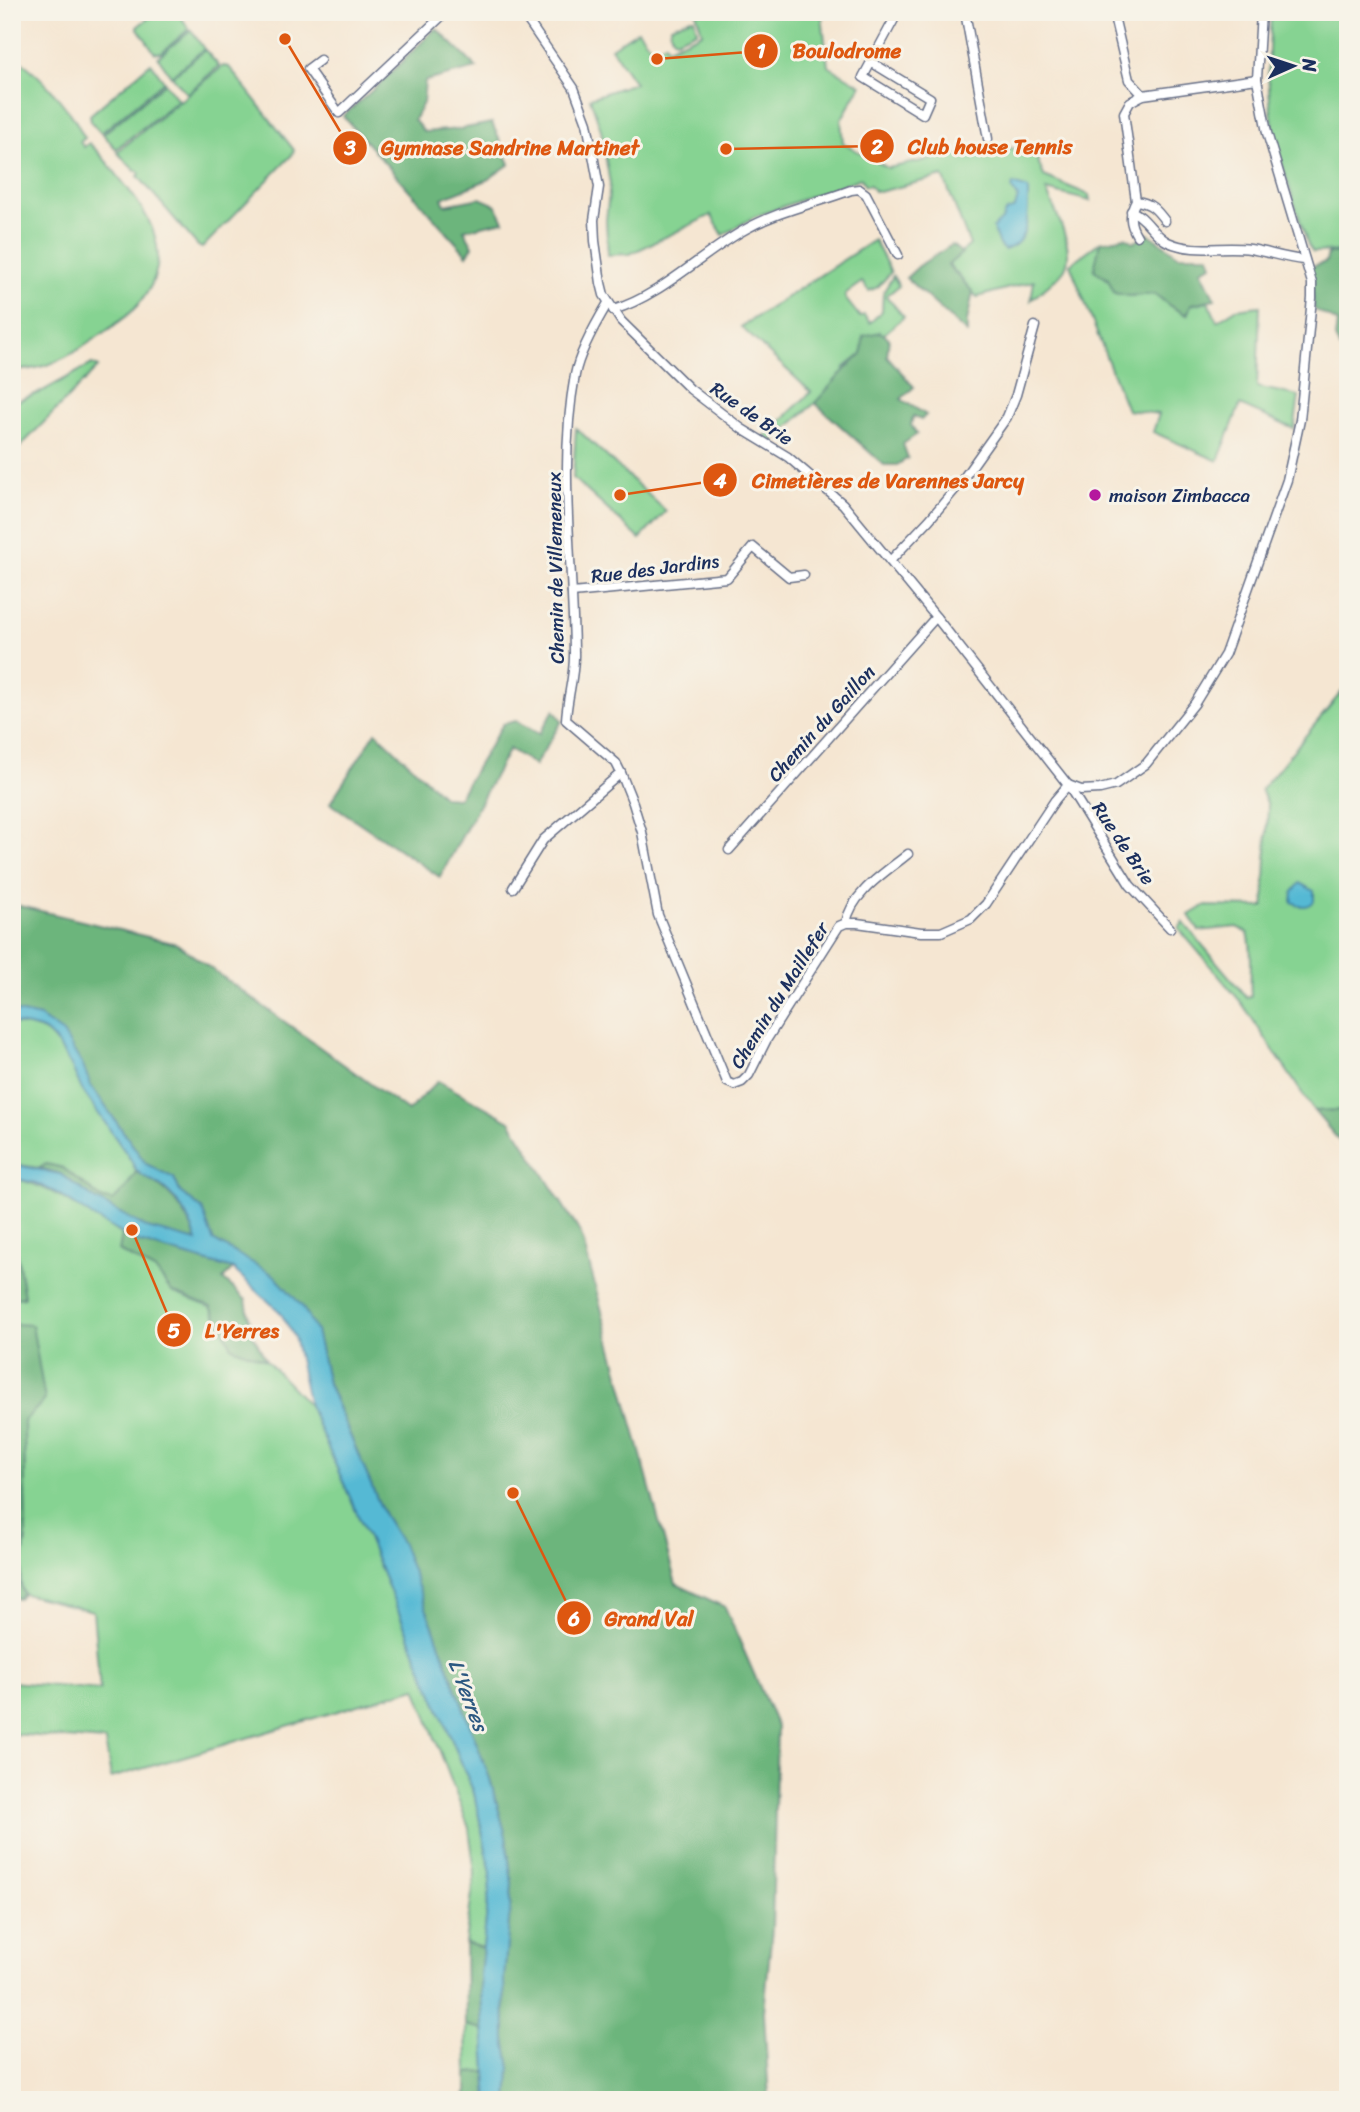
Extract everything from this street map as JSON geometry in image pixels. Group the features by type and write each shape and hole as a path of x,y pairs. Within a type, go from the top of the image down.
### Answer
{"street":[{"path":"320,60 308,69 339,113 446,12"},
{"name":"Rue de Brie","path":"522,12 574,88 587,123 599,187 594,220 595,242 601,283 611,307 621,321 690,389 742,429 788,457 843,504 1068,785 1130,885 1170,928"},
{"path":"871,62 930,98 923,114 863,77 871,62 898,12"},
{"path":"965,12 988,139"},
{"path":"1113,12 1129,80 1143,95"},
{"path":"1068,785 1081,790 1116,785 1146,764 1195,704 1225,654 1287,480 1300,420 1312,283 1267,134 1257,79 1261,12"},
{"path":"1137,236 1130,221 1136,201 1124,113 1130,102 1143,95 1257,79"},
{"path":"611,307 626,306 646,295 747,228 851,190 859,189 866,194 898,255"},
{"path":"1136,201 1155,208 1165,221"},
{"path":"1131,211 1138,213 1167,242 1209,250 1248,249 1303,260"},
{"name":"Chemin de Villemeneux","path":"611,307 597,321 575,373 569,428 568,478 575,654 566,720 616,763 621,773 642,832 660,922 722,1074 727,1082 734,1085"},
{"path":"890,561 958,486 1007,417 1019,384 1034,326"},
{"name":"Rue des Jardins","path":"572,593 727,578 753,547 789,577 804,575"},
{"name":"Chemin du Gaillon","path":"729,850 936,617"},
{"path":"513,888 543,840 621,773"},
{"name":"Chemin du Maillefer","path":"734,1085 749,1075 767,1039 834,933 846,923 941,932 971,919 986,904 1055,800 1068,785"},
{"path":"846,923 847,912 862,893 908,854"}],"green space":[{"path":"156,12 178,12 189,29 162,52 155,53 137,27"},
{"path":"696,12 824,12 822,16 828,66 861,85 841,120 843,143 888,168 966,152 997,149 998,145 1035,154 1044,176 1089,195 1090,201 1046,190 1066,241 1068,252 1064,270 1031,300 1034,281 977,297 948,264 970,245 943,176 879,192 874,191 870,185 865,186 861,178 754,217 723,235 711,215 630,254 608,255 606,220 610,184 601,130 590,98 635,83 611,48 638,30 653,50 665,43 668,48 702,33"},
{"path":"1271,12 1348,12 1348,251 1313,252 1295,207 1278,148 1271,108 1268,69"},
{"path":"694,18 697,31 673,39 671,26"},
{"path":"436,28 477,68 425,81 423,103 414,120 424,132 492,123 510,164 487,180 442,198 445,205 480,198 496,205 504,221 464,230 473,246 467,255 343,116"},
{"path":"191,30 204,49 171,76 158,57"},
{"path":"205,50 219,66 188,93 185,92 172,76"},
{"path":"12,56 38,76 54,93 76,121 85,138 80,142 84,147 89,143 93,147 141,206 149,220 158,249 153,280 145,296 129,314 67,357 23,370 12,370"},
{"path":"151,63 164,81 101,133 91,122 90,115"},
{"path":"223,66 229,67 294,150 202,248 138,176 140,174 137,170 117,152"},
{"path":"165,83 178,100 116,149 103,134"},
{"path":"1149,234 1178,255 1209,255 1212,265 1201,270 1215,299 1191,304 1187,315 1155,294 1129,296 1114,293 1108,279 1094,270 1100,242 1125,237 1134,242"},
{"path":"874,240 891,272 878,287 869,291 862,282 845,294 845,298 860,317 864,315 870,323 882,311 883,293 893,276 899,286 886,296 904,317 883,335 880,332 862,354 845,367 842,375 815,403 772,441 764,437 811,392 741,327"},
{"path":"1100,242 1095,270 1129,296 1155,294 1187,315 1191,305 1208,301 1217,321 1236,309 1260,306 1257,387 1299,396 1294,429 1240,405 1218,461 1153,432 1159,414 1127,410 1070,264"},
{"path":"952,245 962,253 948,265 973,292 967,333 906,278 920,265"},
{"path":"1348,252 1348,351 1341,350 1335,338 1337,322 1314,309 1310,267 1326,262 1328,253"},
{"path":"880,332 889,338 887,356 914,387 901,399 926,415 921,420 913,416 911,425 917,434 903,444 908,458 897,465 884,465 815,403 862,354 863,336"},
{"path":"92,364 98,367 12,455 12,403 41,392"},
{"path":"576,428 666,511 640,539 573,478"},
{"path":"1348,684 1348,1110 1314,1111 1241,1002 1179,929 1183,922 1247,998 1251,996 1251,948 1248,933 1237,927 1199,931 1189,915 1204,906 1264,907 1268,805 1261,790"},
{"path":"554,710 562,721 535,765 509,749 440,877 330,803 376,732 444,797 458,798 503,724 516,721 539,734"},
{"path":"12,904 177,944 408,1111 438,1081 510,1121 581,1234 676,1584 725,1607 777,1727 772,1929 764,2012 769,2100 508,2100 510,2068 505,2039 504,1979 512,1884 506,1836 490,1779 402,1544 384,1515 328,1383 316,1331 236,1253 213,1240 202,1209 180,1192 174,1178 146,1164 91,1086 83,1066 40,1017 12,1011"},
{"path":"12,1024 29,1026 50,1036 61,1049 81,1088 131,1160 136,1172 113,1202 101,1198 63,1168 46,1164 40,1168 12,1164"},
{"path":"1348,1110 1348,1151 1314,1111"},
{"path":"46,1164 63,1168 101,1198 113,1201 136,1172 157,1184 174,1200 188,1219 197,1242 147,1228 95,1199 60,1174 40,1168"},
{"path":"12,1178 56,1194 122,1234 120,1252 156,1271 172,1292 211,1307 232,1347 266,1360 309,1405 368,1538 474,1793 491,1873 483,1948 465,1943 475,1873 469,1828 416,1688 111,1778 105,1741 12,1734 12,1682 100,1690 93,1611 24,1594 22,1587 21,1572 26,1542 25,1482 12,1298 24,1297 12,1220"},
{"path":"12,1220 24,1297 12,1298"},
{"path":"122,1234 135,1241 233,1269 223,1279 246,1300 252,1333 266,1360 232,1347 211,1307 172,1292 156,1271 119,1251"},
{"path":"12,1319 15,1324 32,1325 45,1400 24,1421 26,1537 20,1584 24,1594 19,1599 12,1598"},
{"path":"465,1943 483,1948 480,1976 483,2029 466,2025"},
{"path":"466,2025 483,2029 486,2072 467,2073"},
{"path":"486,2072 488,2100 462,2100 467,2092 467,2073"}],"water":[{"path":"1013,184 1028,189 1028,216 1019,241 1004,250 999,245 993,228 1002,220 1005,212 1015,208 1018,197 1012,189"},
{"path":"1300,883 1314,891 1314,901 1307,906 1292,902 1293,892"},
{"path":"12,1011 40,1017 63,1033 83,1066 91,1086 146,1164 174,1178 180,1192 202,1209 213,1240 274,1275 302,1306 316,1331 328,1384 384,1515 402,1544 490,1779 506,1836 512,1884 504,1979 505,2039 510,2068 508,2100 488,2100 480,1976 491,1873 474,1793 368,1538 309,1405 294,1336 280,1312 233,1269 135,1241 59,1194 36,1183 12,1178 12,1164 60,1174 95,1199 147,1228 197,1241 188,1219 175,1199 159,1184 137,1171 81,1088 71,1066 50,1035 41,1029 12,1023"}],"place":[{"name":"Gymnase Sandrine Martinet","path":"285,39"},
{"name":"Boulodrome","path":"657,59"},
{"name":"Club house Tennis","path":"726,149"},
{"name":"Cimetières de Varennes Jarcy","path":"620,495"},
{"name":"maison Zimbacca","path":"1095,495"},
{"name":"L'Yerres","path":"132,1230"},
{"name":"Grand Val","path":"513,1493"}]}
